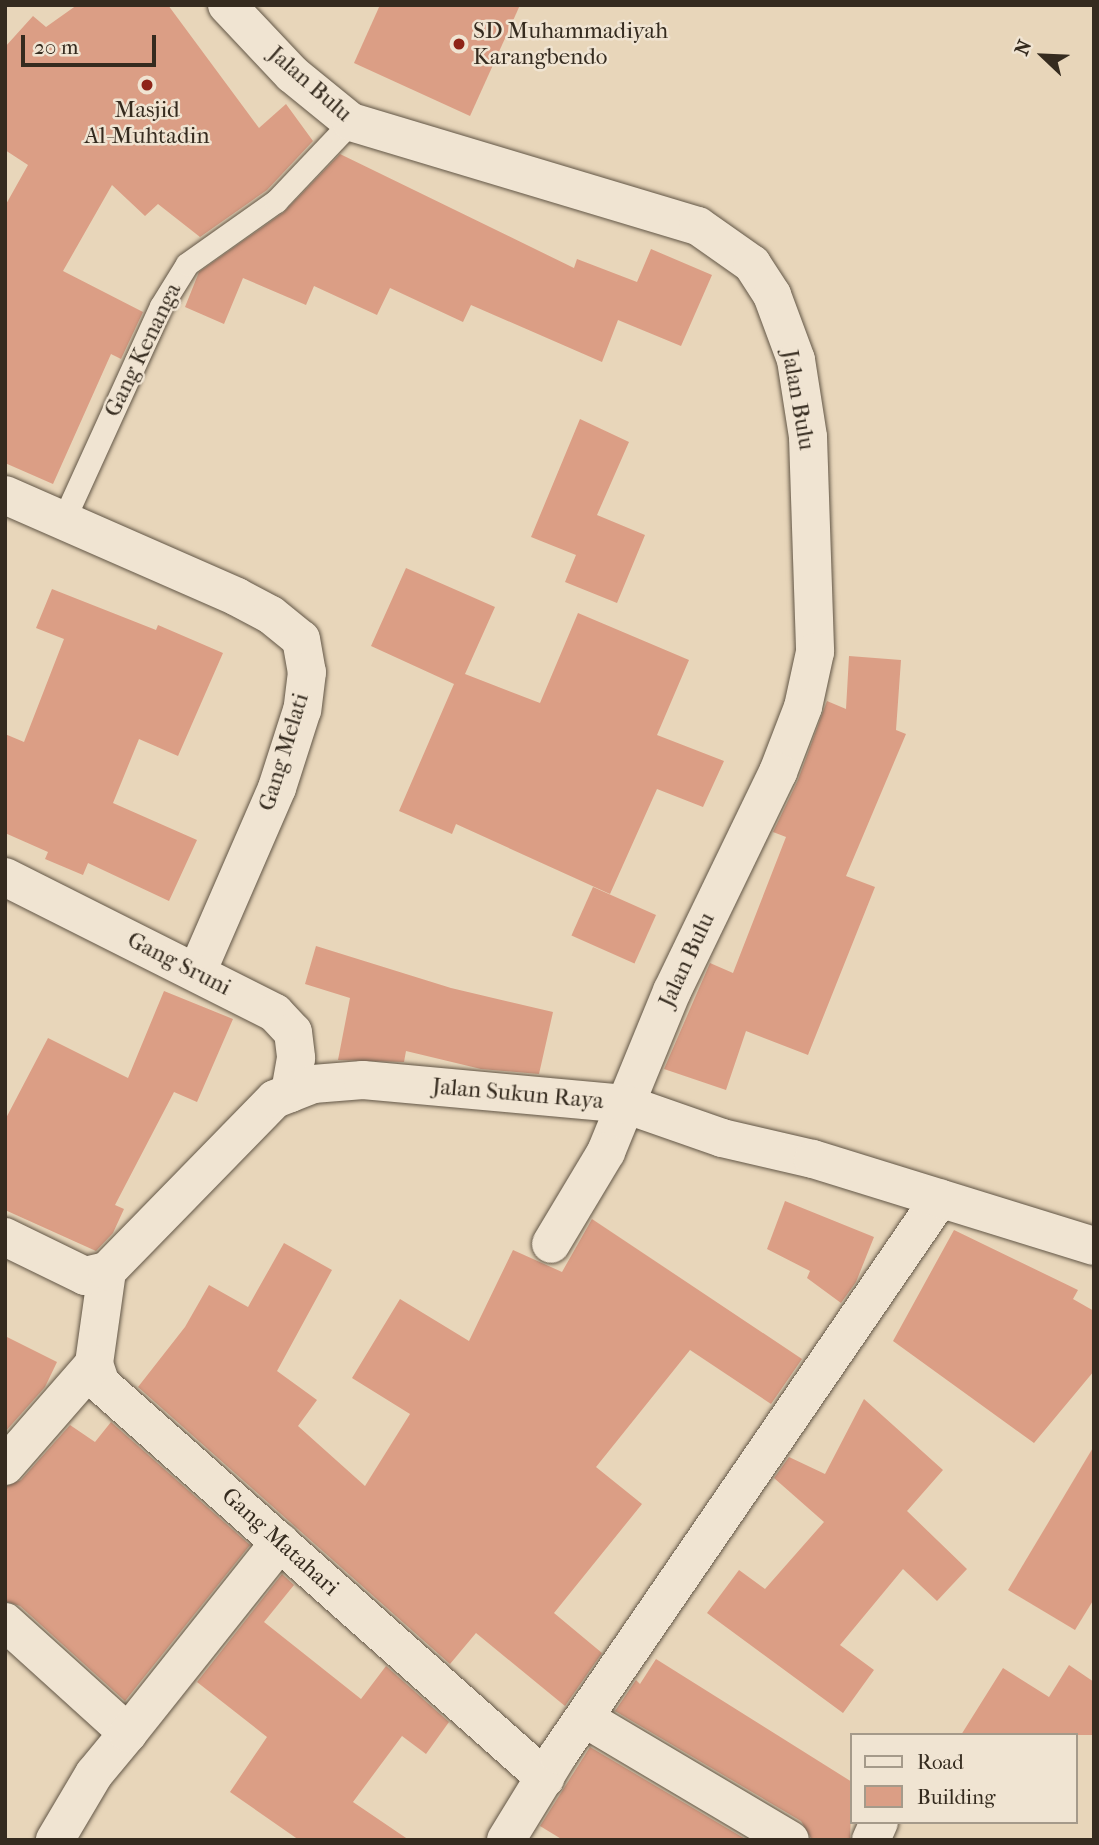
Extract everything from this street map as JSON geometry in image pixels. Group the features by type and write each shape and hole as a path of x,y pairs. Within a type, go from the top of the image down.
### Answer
{"street":[{"name":"Jalan Bulu","path":"227,5 292,74 351,122 698,226 752,264 772,295 796,360 808,438 815,652 803,707 778,772 672,991 606,1152 551,1244"},
{"name":"Gang Melati","path":"5,495 237,597 271,615 300,639 307,672 302,710 277,788 197,972"},
{"name":"Gang Sruni","path":"5,877 275,1013 293,1032 296,1058 290,1093"},
{"name":"Jalan Sukun Raya","path":"107,1270 275,1099 313,1084 363,1080 625,1104 722,1139 813,1159 1094,1246"},
{"path":"506,1840 545,1778 940,1198"},
{"path":"5,1237 85,1276 107,1270 94,1364 5,1466"},
{"name":"Gang Matahari","path":"94,1364 101,1384 545,1778"},
{"path":"55,1840 94,1774 280,1542"},
{"path":"5,1622 128,1733"},
{"path":"586,1719 790,1840"},
{"path":"870,1840 878,1824"}],"lane":[{"name":"Gang Kenanga","path":"63,522 161,306 187,264 276,201 351,122"}],"building":[{"path":"77,5 168,5 259,128 286,104 313,141 267,190 200,237 158,204 145,216 112,185 63,271 143,312 121,359 111,354 53,484 5,463 5,206 28,165 5,150 5,47 33,16 46,27"},
{"name":"SD Muhammadiyah Karangbendo","path":"380,5 520,5 470,116 354,63"},
{"path":"340,154 574,268 577,259 637,282 651,249 712,275 681,346 618,320 602,362 471,305 463,322 390,288 377,315 314,286 306,305 243,278 224,324 185,307 199,272 284,212"},
{"path":"580,419 629,442 597,515 645,535 617,603 565,582 576,555 531,537"},
{"path":"406,568 495,607 465,674 540,703 578,613 689,660 657,735 724,761 703,807 657,789 610,894 456,824 452,834 399,811 454,684 371,646"},
{"path":"52,589 156,630 158,625 223,653 178,756 139,739 113,803 197,840 169,901 88,863 83,875 45,859 48,852 5,833 5,734 24,742 64,639 36,628"},
{"path":"849,656 901,660 896,730 906,734 846,876 875,887 808,1055 746,1031 726,1090 664,1069 710,963 733,973 786,837 773,832 798,780 827,701 846,709"},
{"path":"593,887 656,915 634,963 571,935"},
{"path":"316,946 451,988 553,1012 539,1074 481,1069 406,1051 404,1062 338,1060 350,998 305,984"},
{"path":"164,991 233,1019 197,1102 174,1092 115,1205 124,1209 113,1233 96,1251 5,1210 5,1120 48,1038 128,1078"},
{"path":"785,1201 874,1237 856,1282 841,1303 807,1278 810,1271 767,1249"},
{"path":"592,1219 802,1359 771,1404 690,1350 596,1467 642,1504 554,1613 602,1653 565,1706 476,1633 450,1664 138,1387 185,1327 209,1285 248,1307 284,1243 332,1270 277,1371 317,1400 298,1426 365,1486 410,1414 352,1378 400,1299 469,1341 513,1250 562,1272"},
{"path":"954,1230 1078,1290 1073,1299 1094,1311 1094,1371 1034,1443 893,1341"},
{"path":"5,1336 57,1362 45,1387 5,1432"},
{"path":"864,1399 943,1470 907,1511 967,1569 937,1601 903,1569 840,1645 874,1670 843,1713 707,1613 739,1570 765,1589 824,1522 774,1478 789,1457 825,1474"},
{"path":"111,1422 250,1545 125,1701 20,1606 5,1601 5,1487 21,1480 70,1425 95,1442"},
{"path":"1094,1446 1094,1599 1075,1630 1008,1590"},
{"path":"282,1574 294,1585 264,1622 361,1699 386,1666 449,1722 426,1754 402,1736 353,1802 409,1840 299,1840 230,1792 267,1737 197,1682"},
{"path":"656,1659 850,1781 850,1840 812,1840 801,1821 615,1711 636,1680 640,1684"},
{"path":"1069,1665 1094,1682 1094,1735 962,1733 1003,1668 1049,1697"},
{"path":"590,1747 747,1840 563,1840 540,1826"}],"place":[{"name":"SD Muhammadiyah Karangbendo","path":"459,44"},
{"name":"Masjid Al-Muhtadin","path":"147,85"}]}
